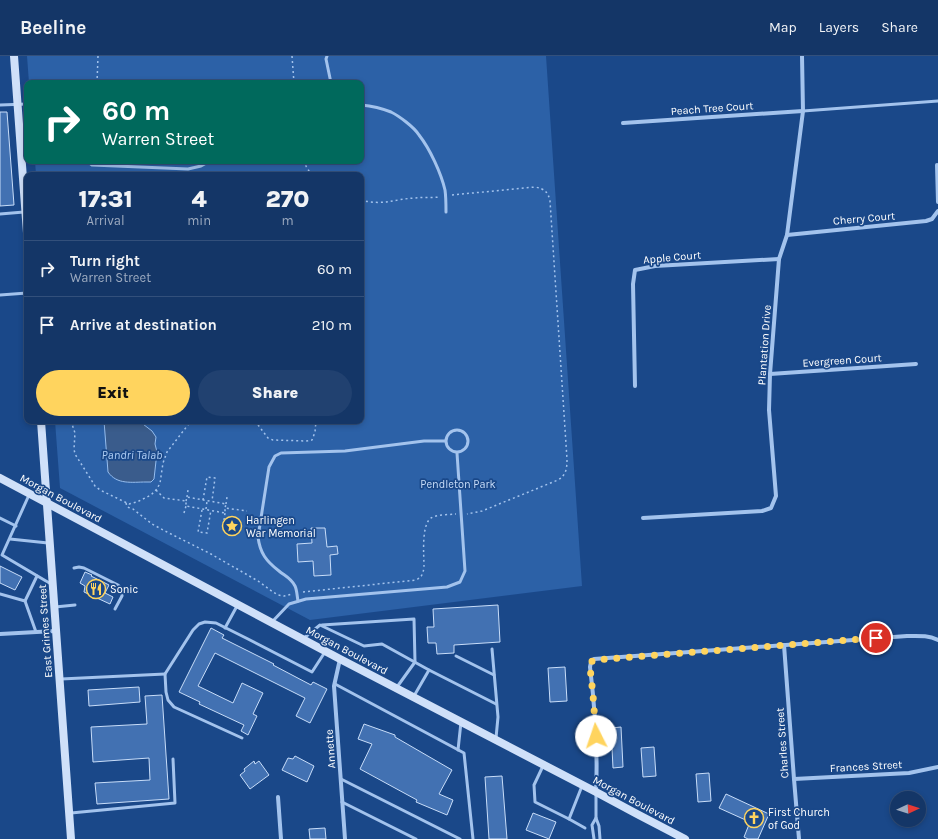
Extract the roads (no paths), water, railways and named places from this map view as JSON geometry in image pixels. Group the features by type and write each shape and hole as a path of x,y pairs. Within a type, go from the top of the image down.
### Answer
{"main road":[{"path":"14,56 24,185"},
{"name":"East Grimes Street","path":"41,424 71,839"},
{"name":"Morgan Boulevard","path":"0,479 685,839"}],"street":[{"name":"Plantation Drive","path":"643,518 762,512 771,508 776,496 769,410 770,374 779,259 787,234 803,111 802,56"},
{"name":"Peach Tree Court","path":"623,123 803,111"},
{"path":"937,165 938,202"},
{"name":"Cherry Court","path":"787,234 926,221 932,220 938,211"},
{"name":"Apple Court","path":"635,386 633,284 635,270 655,266 779,259"},
{"name":"Evergreen Court","path":"770,374 916,364"},
{"path":"0,634 55,631"},
{"path":"596,792 597,750 590,667 591,662 594,660 907,636 933,637 938,640"},
{"name":"Charles Street","path":"784,645 799,839"},
{"name":"Annette","path":"340,659 335,684 345,839"},
{"name":"Frances Street","path":"794,779 909,773 938,767"},
{"path":"278,797 281,839"}],"lane":[{"path":"327,56 326,60 329,80"},
{"path":"803,111 938,101"},
{"path":"0,105 24,104"},
{"path":"364,105 392,113 407,123 419,134 439,173 445,192 446,212"},
{"path":"91,164 188,169 205,164"},
{"path":"0,214 24,212"},
{"path":"0,295 24,293"},
{"path":"454,430 465,433 468,440 464,450 457,453 450,451 445,441 448,434 454,430"},
{"path":"298,601 296,587 290,578 268,562 259,547 258,537 269,466 275,456 281,453 345,451 424,441 445,441"},
{"path":"272,622 289,604 306,599 448,587 460,582 465,571 457,453"},
{"path":"29,494 2,555 53,585"},
{"path":"0,518 16,526"},
{"path":"10,539 50,543"},
{"path":"74,568 84,568 118,585 122,590 122,596 115,609"},
{"path":"36,576 25,601 36,632"},
{"path":"0,594 25,601"},
{"path":"225,628 238,604"},
{"path":"54,607 75,605"},
{"path":"303,639 320,625 414,619 415,662 397,688"},
{"path":"242,738 174,707 168,700 164,674 193,630 199,624 205,622 216,623 312,672 326,651"},
{"path":"320,625 364,646 382,644 496,704"},
{"path":"492,649 498,717 496,740"},
{"path":"456,656 494,675"},
{"path":"414,697 429,670"},
{"path":"59,679 164,674"},
{"path":"335,684 464,753 473,839"},
{"path":"458,750 461,721"},
{"path":"69,813 175,803 173,759"},
{"path":"544,764 534,786 535,802 585,828"},
{"path":"341,779 460,839"},
{"path":"569,819 582,784"},
{"path":"596,792 596,818 600,839"},
{"path":"342,802 416,839"},
{"path":"594,839 592,825 596,818"}],"water":[{"name":"Pandri Talab","path":"104,424 143,424 152,431 156,437 155,444 157,452 154,479 151,482 120,481 108,472"}],"place":[{"name":"Harlingen War Memorial","path":"232,526"},
{"name":"Sonic","path":"96,589"},
{"name":"First Church of God","path":"754,818"}],"park label":[{"name":"Pendleton Park","path":"458,484"}]}
